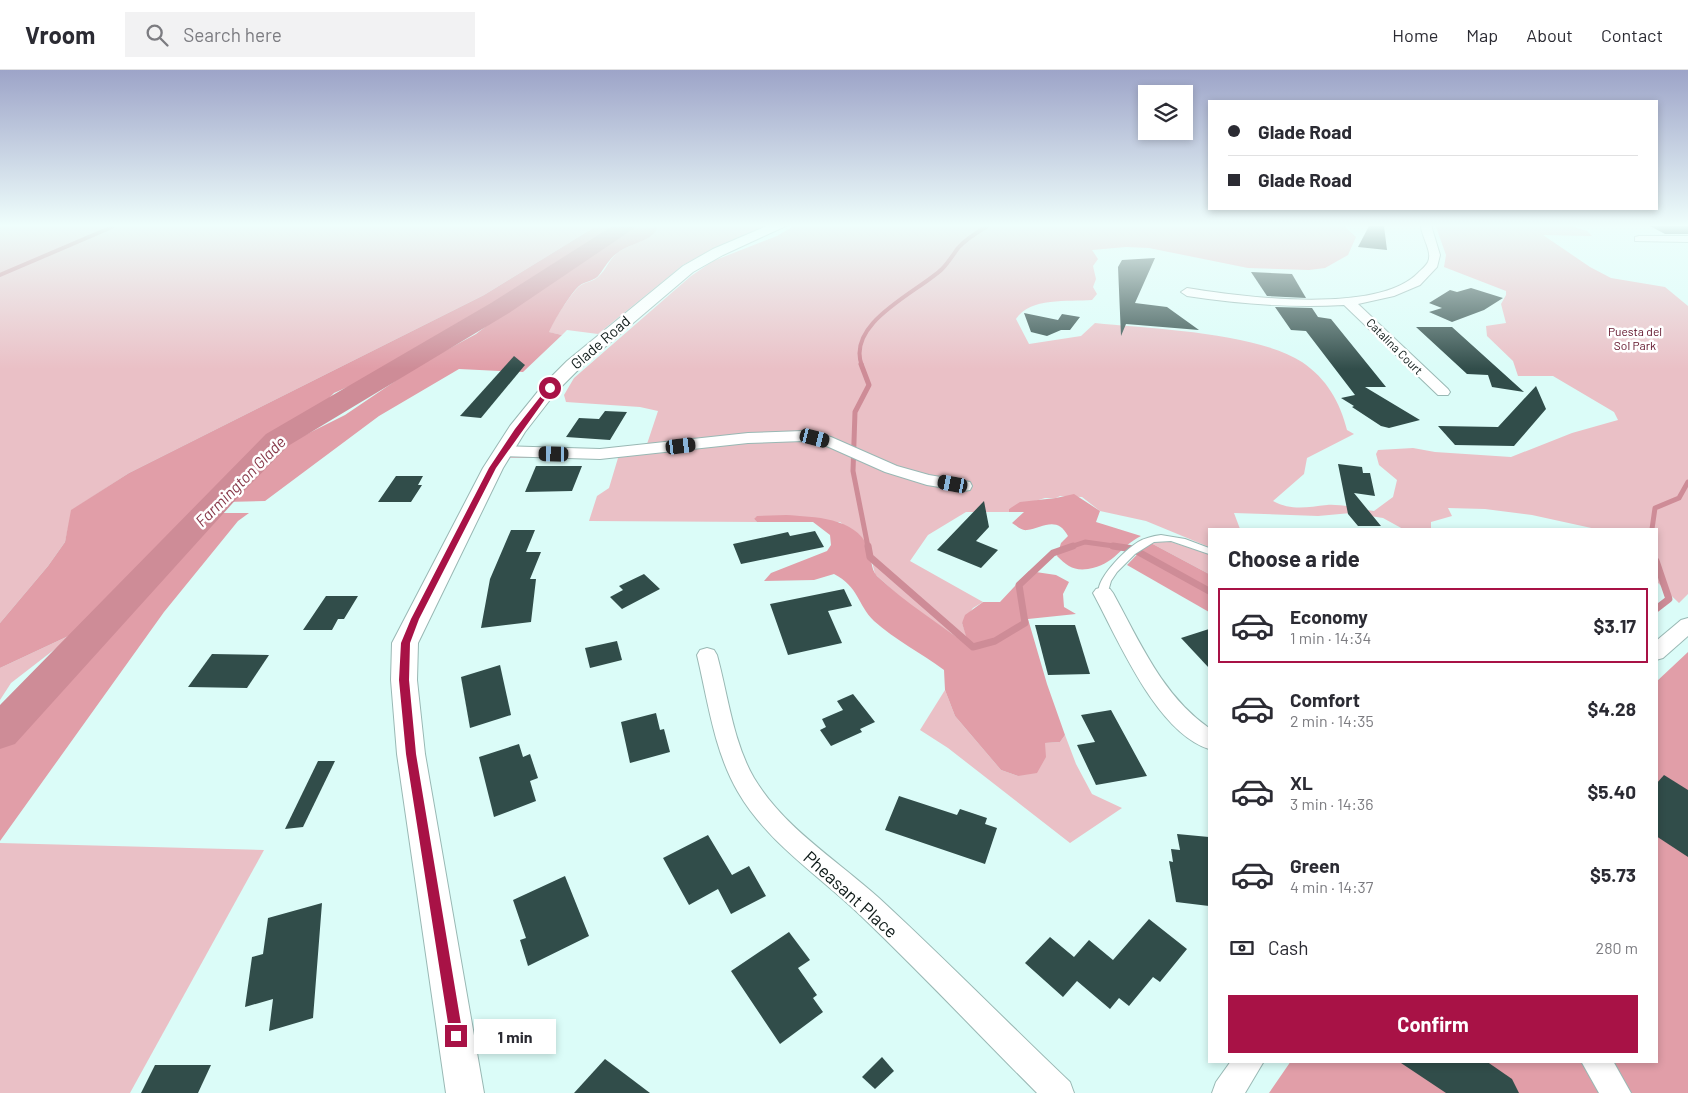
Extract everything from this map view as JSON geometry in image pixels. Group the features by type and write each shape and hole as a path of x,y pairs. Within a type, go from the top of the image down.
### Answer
{"street":[{"name":"Glade Road","path":"465,1093 411,754 403,658 405,643 415,619 480,490 503,451 538,402 561,376 684,273"},
{"path":"1187,292 1272,302 1347,301 1398,290 1412,285 1427,273"},
{"name":"Catalina Court","path":"1347,301 1364,314 1442,392"},
{"path":"503,451 600,454 748,438 803,436 826,440 891,469 927,480 964,486"},
{"path":"1103,592 1155,689 1188,724 1208,739"},
{"path":"1658,651 1688,625"},
{"name":"Pheasant Place","path":"707,655 733,756 746,785 766,813 800,848 859,897 1059,1093"},
{"path":"1227,1093 1248,1063"},
{"path":"1597,1063 1616,1093"}],"lane":[{"path":"1103,592 1103,585 1116,567 1130,553 1150,539 1169,538 1208,551"}],"green space":[{"path":"0,273 520,273 484,295 129,473 72,510 65,542 48,566 0,623"},
{"path":"602,273 673,273 598,334 567,330 562,335 548,332 577,288 598,277"},
{"name":"Puesta del Sol Park","path":"696,273 1095,273 1096,279 1093,287 1097,294 1092,300 1050,302 1030,307 1022,312 1016,319 1029,344 1081,336 1095,323 1202,333 1258,344 1282,352 1302,362 1319,376 1341,410 1347,430 1354,434 1307,458 1304,474 1273,501 1293,507 1333,505 1374,511 1393,497 1397,480 1379,465 1376,454 1378,450 1413,448 1435,452 1511,457 1572,433 1618,420 1614,412 1553,376 1518,376 1513,361 1487,336 1486,326 1506,323 1501,304 1506,291 1459,273 1601,273 1611,278 1665,287 1688,306 1688,594 1679,603 1658,583 1658,528 1591,528 1532,515 1485,509 1448,508 1452,516 1431,522 1431,528 1401,528 1383,518 1351,513 1318,516 1234,513 1240,528 1208,528 1208,547 1146,521 1100,511 1082,497 1060,496 1045,498 1009,509 1009,512 966,512 928,535 910,561 983,602 973,608 962,623 970,646 909,605 875,574 868,546 840,522 754,519 757,522 589,521 597,496 609,488 618,458 508,458 515,449 604,450 646,447 658,411 640,407 566,402 564,395 574,378"},
{"path":"1162,539 1208,554 1208,573 1149,542"},
{"path":"77,632 11,683 0,700 0,668"},
{"path":"945,690 955,716 1001,770 1018,776 1044,743 1060,742 1065,735 1076,764 1092,794 1122,808 1070,843 948,748 920,730"},
{"path":"0,843 264,850 130,1093 0,1093"}],"shaded area":[{"path":"520,273 548,273 434,345 393,367 334,393 317,410 267,443 148,568 77,632 0,668 0,623 48,566 65,542 71,510 129,473 484,295"},
{"path":"561,273 600,273 597,277 581,284 575,290 562,308 549,332 562,335 523,372 459,369 379,416 265,501 225,502 266,460 297,439 345,415 419,365 476,334 532,291"},
{"path":"1074,494 1100,511 1096,522 1141,536 1105,564 1088,569 1079,569 1068,565 1057,556 1061,543 1068,536 1059,526 1049,524 1025,530 1012,523 1024,512 1009,512 1009,509 1020,502"},
{"path":"215,513 249,513 238,521 164,612 0,841 0,745 34,707 96,649"},
{"path":"786,515 821,518 844,524 854,530 862,537 868,547 873,570 877,576 911,604 969,646 962,623 965,615 983,602 1000,602 1029,571 1056,575 1069,582 1063,594 1064,607 1076,614 1028,619 1047,684 1065,735 1060,742 1045,743 1046,757 1037,773 1018,776 1001,770 955,716 945,690 944,670 874,621 868,615 853,590 842,579 834,574 814,580 764,581 771,573 827,551 831,545 830,535 813,522 757,522 754,519 757,516"},
{"path":"1149,542 1208,573 1208,611 1127,565"},
{"path":"1688,652 1688,1093 1269,1093 1290,1063 1658,1063 1658,680"}],"building":[{"path":"1118,273 1148,273 1135,303 1167,307 1199,330 1126,324 1121,336"},
{"path":"1251,273 1292,274 1306,298 1267,296"},
{"path":"1471,288 1503,298 1484,310 1452,322 1429,312 1442,308 1429,303 1450,290 1457,292"},
{"path":"1275,307 1312,308 1318,317 1331,319 1386,387 1365,387 1420,420 1389,428 1381,426 1352,407 1354,406 1341,398 1355,395 1306,331 1291,330"},
{"path":"1024,313 1058,320 1062,314 1080,317 1070,330 1061,330 1047,336 1031,332"},
{"path":"1416,327 1452,327 1524,392 1492,387 1488,375 1467,374"},
{"path":"514,356 525,365 481,418 460,416"},
{"path":"1536,386 1546,409 1514,446 1455,445 1438,426 1498,427"},
{"path":"605,411 627,412 610,440 566,437 579,418 599,419"},
{"path":"1338,464 1362,467 1363,473 1370,473 1375,496 1354,493 1381,526 1358,526 1348,514"},
{"path":"536,466 582,466 572,491 525,492"},
{"path":"396,476 423,476 418,485 422,485 411,502 378,502"},
{"path":"984,501 989,527 976,541 998,550 981,568 937,550"},
{"path":"511,530 535,530 526,552 541,552 530,579 536,579 531,622 481,628 490,579"},
{"path":"815,531 824,547 741,564 733,544 788,532 790,536"},
{"path":"644,574 660,589 622,609 610,597 623,590 619,586"},
{"path":"844,589 852,606 828,611 842,643 788,655 770,604"},
{"path":"326,596 358,596 344,619 338,619 332,630 303,630"},
{"path":"1035,625 1075,625 1090,674 1048,675"},
{"path":"1208,629 1208,667 1181,638"},
{"path":"617,641 622,660 590,668 585,648"},
{"path":"212,654 269,655 247,688 188,687"},
{"path":"500,665 511,715 470,728 461,677"},
{"path":"853,694 875,722 860,729 862,732 831,746 820,730 826,727 822,719 843,710 837,701"},
{"path":"1111,710 1147,776 1096,785 1077,745 1095,742 1081,715"},
{"path":"656,713 660,730 664,729 670,752 630,763 621,722"},
{"path":"519,744 523,757 530,754 538,778 530,781 536,801 494,817 479,757"},
{"path":"318,761 335,761 303,827 285,829"},
{"path":"1664,775 1688,790 1688,857 1658,837 1658,782"},
{"path":"899,796 957,815 960,809 987,818 985,824 997,828 985,864 885,830"},
{"path":"1177,834 1208,837 1208,906 1176,902 1169,861 1173,862 1171,849 1180,850"},
{"path":"708,835 732,875 749,866 766,896 731,914 718,889 689,905 663,858"},
{"path":"565,876 589,936 528,966 520,940 526,938 513,900"},
{"path":"322,903 313,1018 269,1031 273,999 245,1007 252,957 263,954 268,918"},
{"path":"1149,919 1187,949 1160,982 1153,977 1129,1006 1119,998 1110,1009 1077,981 1063,997 1025,963 1050,937 1074,957 1089,940 1113,960"},
{"path":"789,932 810,960 798,968 817,995 813,998 823,1012 780,1044 731,971"},
{"path":"882,1057 894,1071 875,1089 862,1077"},
{"path":"605,1059 650,1093 574,1093"},
{"path":"1401,1063 1489,1063 1512,1079 1519,1093 1446,1093"},
{"path":"155,1065 211,1065 198,1093 141,1093"}],"waterway":[{"path":"0,275 5,273"},
{"name":"Farmington Glade","path":"0,732 229,488 277,440 500,308 555,273"},
{"path":"862,366 860,350 864,336 874,322 902,298 937,273"},
{"path":"861,364 869,385 855,412 853,471 868,547"},
{"path":"1652,528 1655,508 1679,498 1688,482"},
{"path":"1073,546 1085,542 1121,547"},
{"path":"868,546 870,557 973,647 995,641 1025,623 1019,585 1053,553 1073,546"},
{"path":"1113,546 1133,549 1208,590"},
{"path":"1658,567 1669,599 1658,607"}],"route":[{"path":"456,1036 411,754 404,680 403,658 405,643 415,619 492,468 517,430 550,388"}]}
